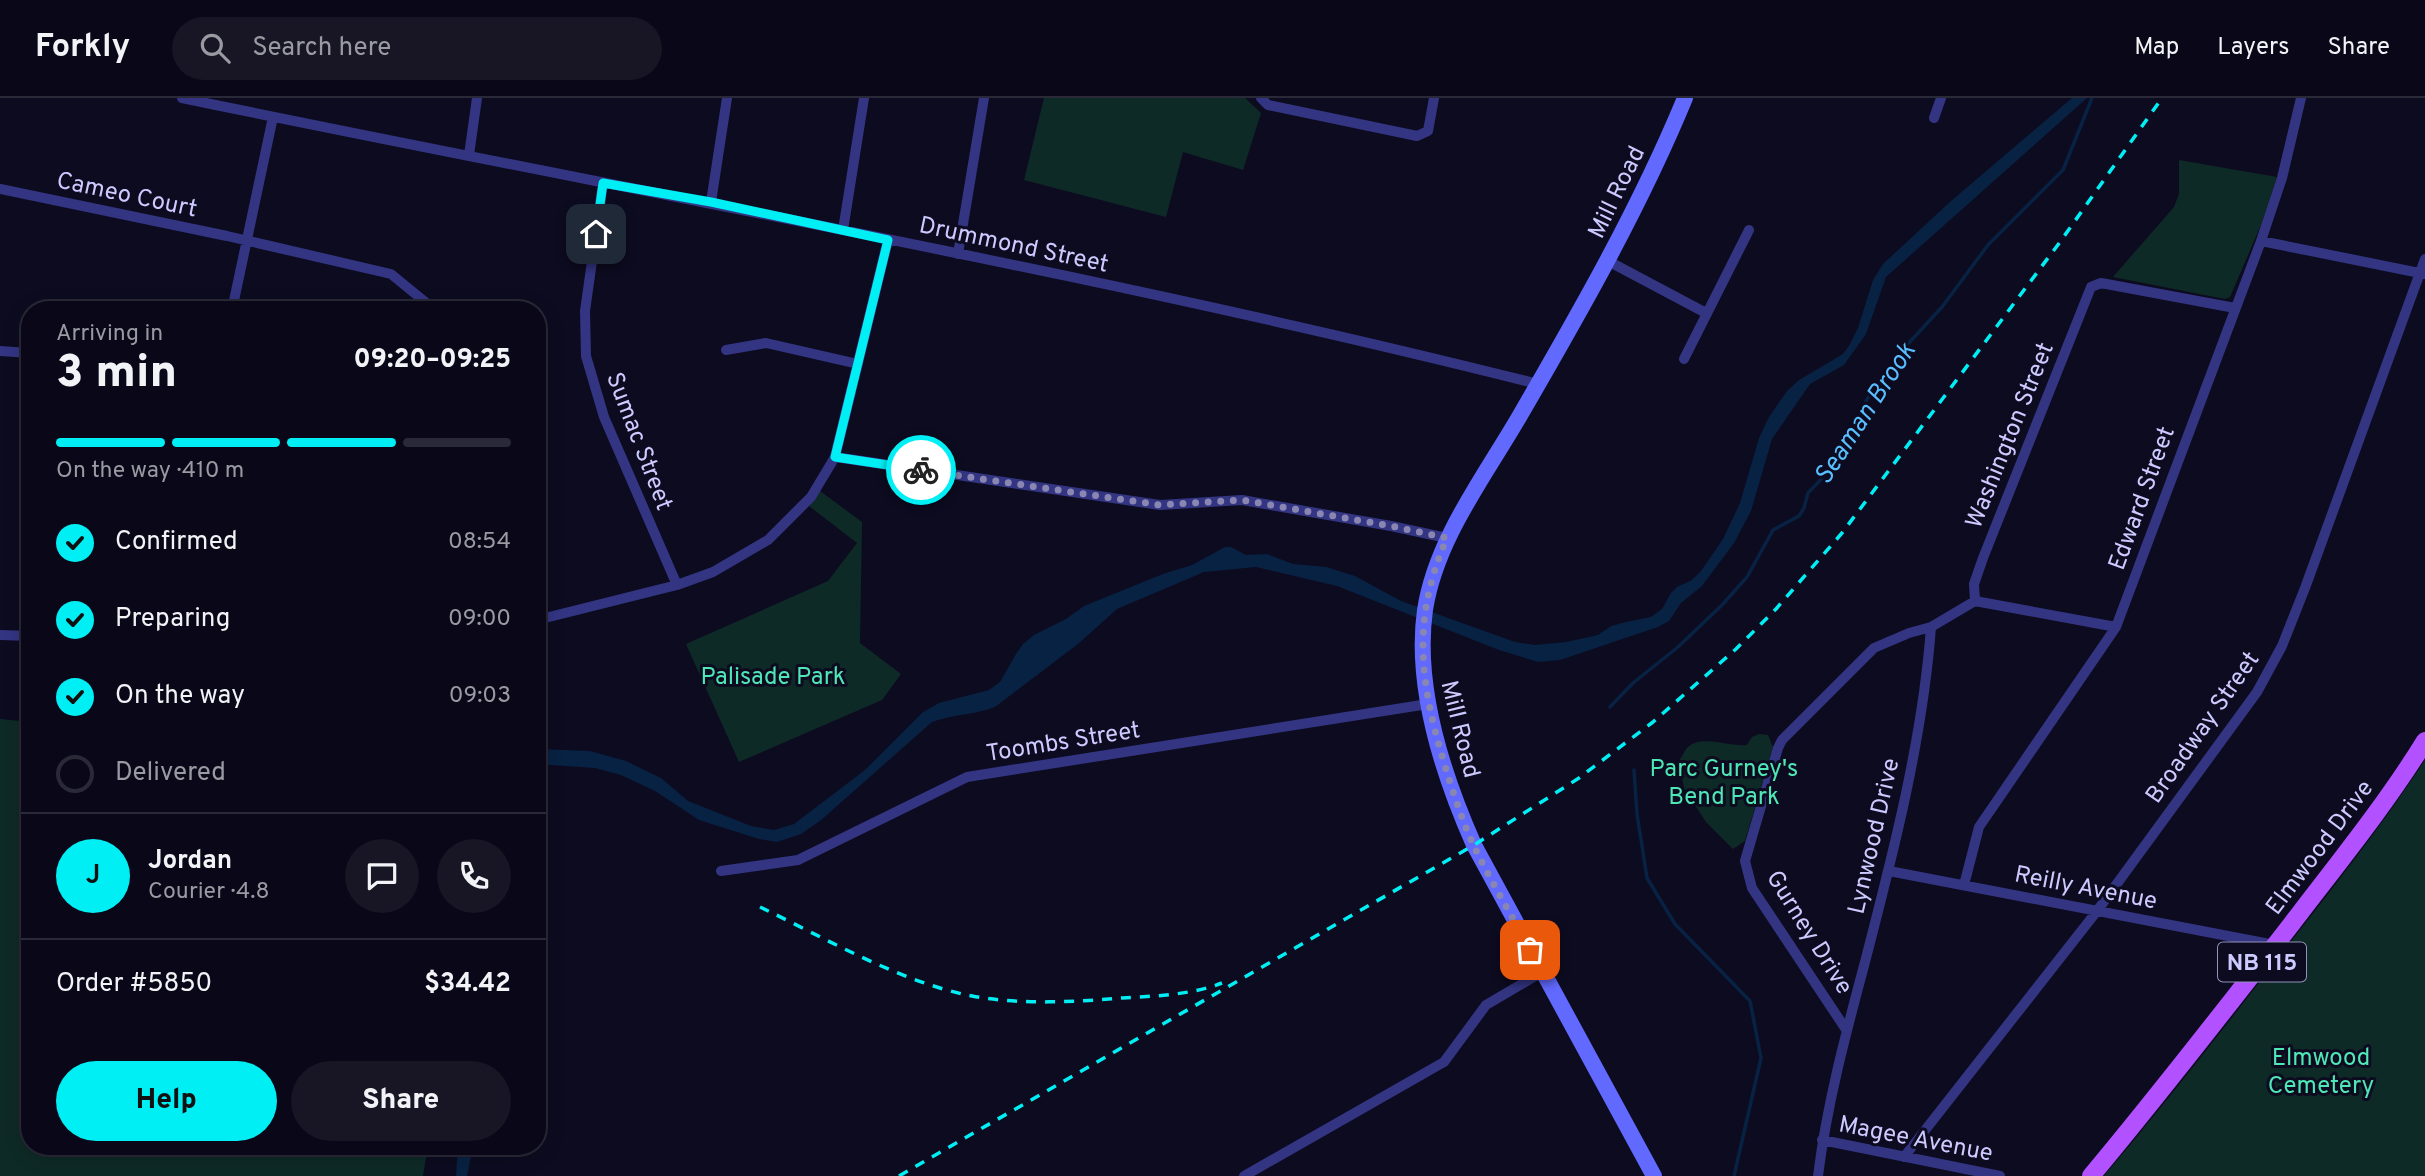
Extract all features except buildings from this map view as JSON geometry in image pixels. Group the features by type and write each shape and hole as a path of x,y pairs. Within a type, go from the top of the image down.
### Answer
{"main road":[{"name":"Elmwood Drive","path":"2091,1176 2166,1086 2275,945 2396,786 2425,741"}],"street":[{"name":"Drummond Street","path":"182,98 603,183 711,202 1263,317 1538,384"},
{"path":"469,155 477,98"},
{"path":"711,202 727,98"},
{"path":"844,230 864,98"},
{"path":"958,254 984,98"},
{"path":"1261,98 1268,105 1417,136 1428,131 1434,98"},
{"name":"Mill Road","path":"1654,1176 1464,824 1428,704 1422,638 1431,581 1447,538 1608,261 1657,164 1685,98"},
{"path":"1934,118 1941,98"},
{"name":"Edward Street","path":"1964,885 1979,827 2116,627 2262,241 2282,178 2301,98"},
{"path":"234,301 273,117"},
{"name":"Sumac Street","path":"603,183 585,311 586,356 604,417 677,585"},
{"name":"Cameo Court","path":"0,189 391,274 424,301"},
{"path":"1684,359 1749,230"},
{"path":"546,618 677,585 713,572 768,540 811,497 835,457 888,240"},
{"path":"2262,241 2423,273"},
{"name":"Broadway Street","path":"1904,1157 2097,911 2258,692 2282,646 2423,273 2425,259"},
{"path":"1608,261 1706,313"},
{"name":"Washington Street","path":"1975,601 1974,584 1983,558 2091,287 2101,282 2235,308"},
{"path":"726,350 766,343 858,364"},
{"path":"0,351 21,352"},
{"path":"835,457 1160,505 1242,500 1447,538"},
{"path":"1975,601 2116,627"},
{"name":"Gurney Drive","path":"1847,1031 1752,888 1745,861 1778,748 1782,740 1874,648 1931,627 1975,601"},
{"name":"Lynwood Drive","path":"1818,1176 1822,1140 1847,1031 1889,871 1927,681 1931,627"},
{"path":"0,635 21,636"},
{"name":"Toombs Street","path":"721,871 798,860 967,778 1428,704"},
{"name":"Reilly Avenue","path":"1889,871 2275,945"},
{"path":"1244,1176 1444,1062 1486,1005 1542,972"},
{"name":"Magee Avenue","path":"1822,1140 2000,1176"}],"green space":[{"path":"1044,98 1245,98 1261,113 1243,170 1183,152 1166,217 1024,180"},
{"path":"2179,160 2277,177 2261,225 2230,297 2225,299 2113,277 2174,207 2179,194"},
{"name":"Palisade Park","path":"820,491 862,522 860,643 901,674 882,700 739,762 686,644 828,581 857,543 809,506"},
{"path":"0,719 21,721 21,1155 426,1155 423,1176 0,1176"},
{"name":"Parc Gurney's Bend Park","path":"1759,734 1768,735 1773,747 1745,841 1733,849 1706,822 1684,788 1679,761 1688,747 1695,743 1709,741 1747,745 1752,737"},
{"name":"Elmwood Cemetery","path":"2425,760 2425,1176 2104,1176 2324,899"}],"water":[{"path":"2072,98 2087,98 1886,277 1866,334 1844,365 1810,384 1772,439 1751,511 1734,543 1702,586 1681,603 1669,621 1658,627 1560,660 1538,662 1499,650 1337,586 1256,567 1204,572 1117,609 1078,644 995,707 932,722 820,821 801,834 777,842 699,820 655,791 621,775 595,768 546,765 546,749 590,751 626,761 661,778 688,801 751,826 774,830 794,824 865,770 923,712 939,703 989,690 1000,682 1023,644 1034,635 1066,619 1084,606 1192,565 1225,547 1231,547 1246,555 1267,554 1293,564 1326,567 1355,576 1401,601 1515,642 1535,645 1566,642 1598,635 1611,626 1651,617 1662,609 1677,587 1692,580 1701,571 1723,539 1740,503 1759,438 1769,417 1787,391 1799,380 1843,354 1858,328 1873,280 1883,264 1951,201"},
{"path":"457,1155 471,1155 467,1176 456,1176"}],"waterway":[{"name":"Seaman Brook","path":"1610,707 1633,683 1678,647 1723,604 1747,577 1773,530 1799,516 1808,493 1827,473 1834,455 1858,427 1866,401 1880,379 1895,368 1907,345 1942,307 1988,245 2063,170 2092,98"},
{"name":"Seaman Brook","path":"1634,770 1637,814 1647,878 1675,924 1750,1001 1761,1058 1734,1176"}],"railway":[{"path":"899,1176 1474,845 1579,778 1653,722 1736,649 1776,609 1842,533 2060,242 2162,98"},
{"path":"760,907 891,970 918,981 972,996 1028,1002 1085,1001 1173,994 1222,983"}],"way so far":[{"path":"921,470 1160,505 1242,500 1447,538 1436,564 1425,609 1423,671 1428,704 1464,824 1530,950"}],"route":[{"path":"596,234 603,183 711,202 888,240 835,457 921,470"}]}
